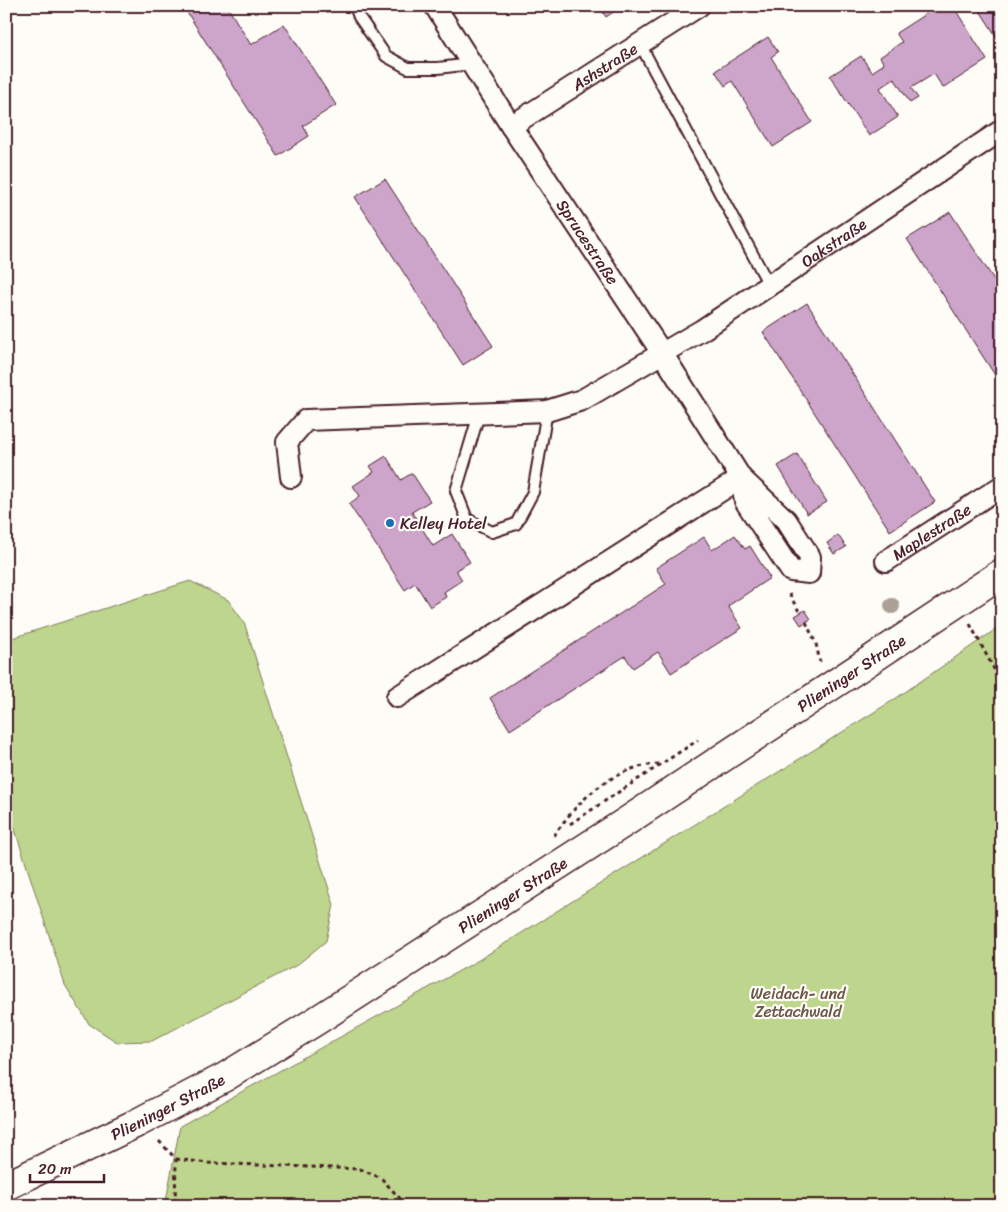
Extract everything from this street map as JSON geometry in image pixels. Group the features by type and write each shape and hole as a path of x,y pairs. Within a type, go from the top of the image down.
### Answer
{"main road":[{"name":"Plieninger Straße","path":"6,1186 137,1123 225,1077 316,1021 627,821 1002,573"}],"street":[{"name":"Sprucestraße","path":"397,697 741,478 662,353 511,126 435,6"},
{"name":"Ashstraße","path":"511,126 699,6"},
{"name":"Oakstraße","path":"291,477 287,442 306,420 547,412 582,400 702,330 1002,130"},
{"name":"Maplestraße","path":"886,561 1002,486"}],"lane":[{"path":"355,6 358,17 386,56 408,68 438,68 471,64"},
{"path":"640,44 769,285"},
{"path":"479,414 456,491 467,520 492,532 516,524 533,492 547,412"}],"path":[{"path":"958,603 1002,684"},
{"path":"806,622 816,644 820,662"},
{"path":"551,840 568,814 583,798 622,773 645,764 661,764"},
{"path":"137,1123 168,1147 176,1159 175,1206"},
{"path":"176,1159 208,1163 360,1169 381,1178 407,1206"}],"green space":[{"path":"190,581 228,600 244,622 334,905 326,941 297,965 152,1041 117,1042 89,1024 65,985 6,802 6,640"},
{"name":"Weidach- und Zettachwald","path":"1002,625 1002,1206 165,1206 180,1126 477,961 895,699"}],"building":[{"path":"183,6 227,6 251,45 284,24 336,105 303,126 309,136 278,156"},
{"path":"599,6 622,6 606,17"},
{"path":"938,6 953,6 987,60 943,88 934,74 911,88 918,98 910,103 894,78 880,88 898,117 869,136 830,76 861,56 872,72 884,64 880,57 902,42 896,33"},
{"path":"977,6 1002,6 1002,36 998,39"},
{"path":"768,37 778,52 771,57 812,122 773,147 732,81 725,86 715,71"},
{"path":"385,179 493,346 463,365 355,197"},
{"path":"950,212 1002,292 1002,386 907,239"},
{"path":"807,303 935,502 890,531 763,332"},
{"path":"797,454 827,502 807,514 778,466"},
{"name":"Kelley Hotel","path":"386,456 401,480 412,473 430,501 412,512 433,546 452,534 470,562 456,570 462,580 444,592 446,597 430,607 415,583 405,590 349,504 360,496 353,486 374,472 370,466"},
{"path":"787,534 800,555 791,561 777,540"},
{"path":"735,535 745,549 750,546 770,578 728,606 742,628 671,673 658,652 633,668 625,656 510,730 490,698 666,584 656,568 704,537 712,550"},
{"path":"838,535 846,547 834,554 827,543"},
{"path":"805,610 811,619 801,625 795,616"}],"place":[{"name":"Kelley Hotel","path":"390,523"}]}
